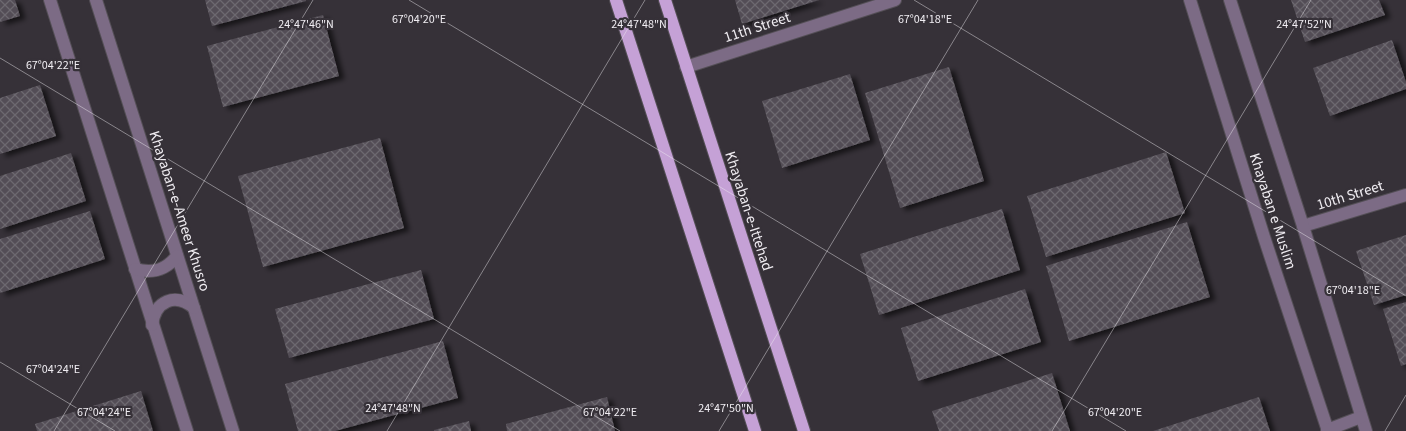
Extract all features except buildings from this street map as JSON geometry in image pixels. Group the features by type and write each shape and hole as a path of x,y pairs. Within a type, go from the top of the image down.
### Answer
{"main road":[{"path":"616,0 755,431"},
{"name":"Khayaban-e-Ittehad","path":"664,0 804,431"}],"street":[{"path":"50,0 187,431"},
{"name":"Khayaban-e-Ameer Khusro","path":"96,0 233,431"},
{"name":"11th Street","path":"686,67 895,0"},
{"name":"Khayaban e Muslim","path":"1190,0 1264,237 1328,431"},
{"path":"1230,0 1303,226 1366,431"},
{"name":"10th Street","path":"1303,226 1406,195"},
{"path":"135,269 144,272 154,272 171,264 177,256"},
{"path":"152,325 156,311 160,305 167,301 182,300 194,308"},
{"path":"1328,431 1361,417"}]}
